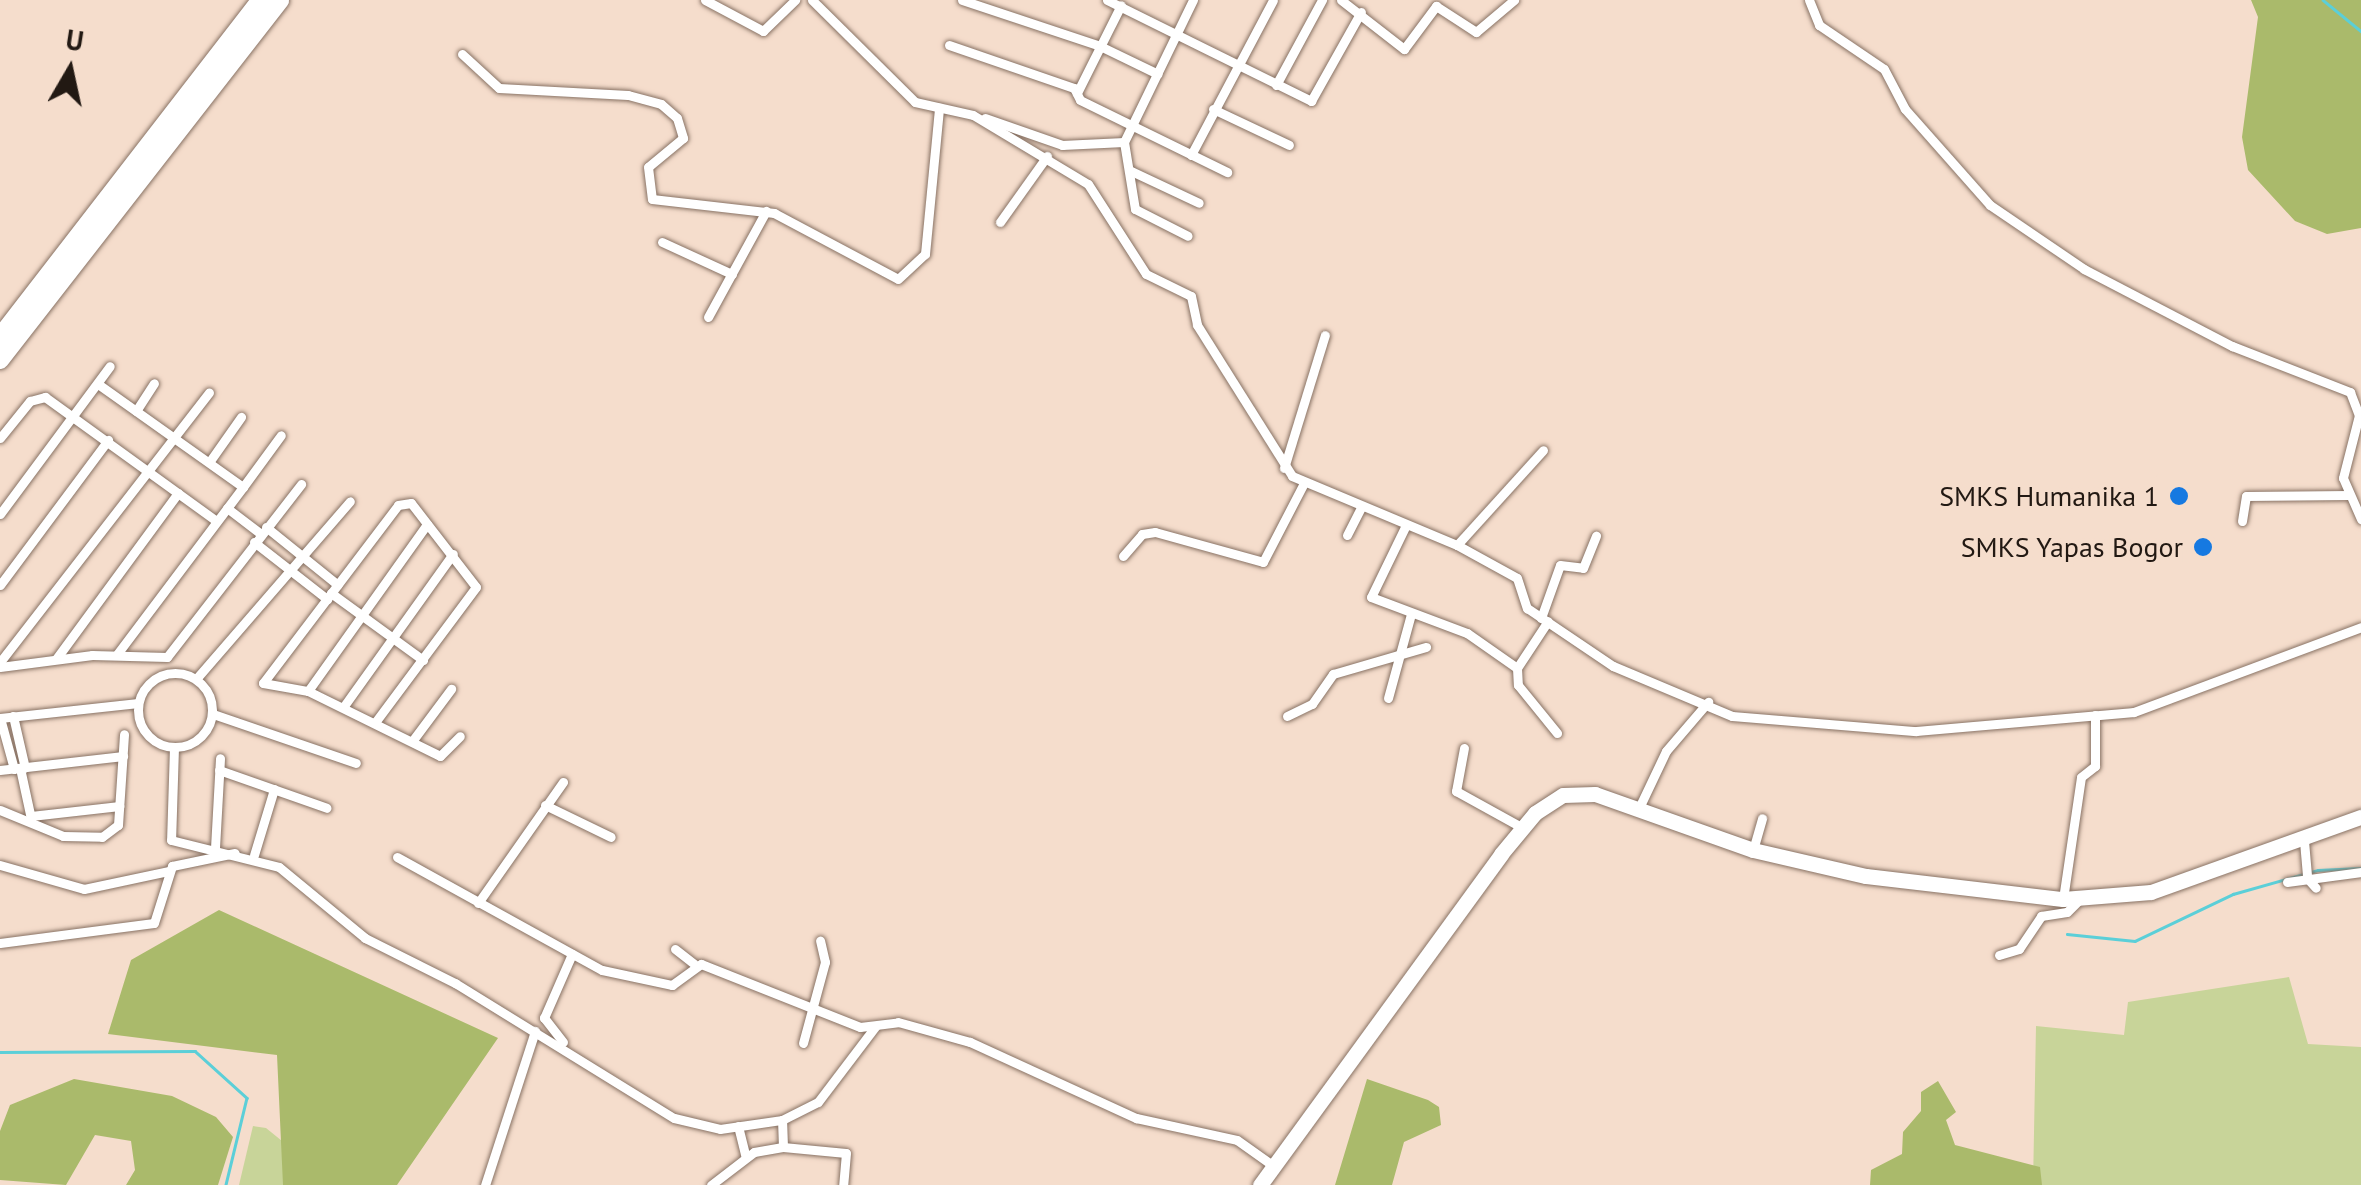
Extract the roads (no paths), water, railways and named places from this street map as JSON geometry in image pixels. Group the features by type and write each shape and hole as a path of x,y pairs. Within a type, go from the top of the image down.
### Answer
{"highway":[{"path":"0,337 260,0"},
{"path":"0,360 280,0"},
{"path":"1260,1185 1523,828 1544,805 1576,792 1753,850 1907,884 2071,899 2151,892 2361,818"}],"street":[{"path":"706,0 763,31 795,0"},
{"path":"812,0 908,96 1062,145 1124,142"},
{"path":"962,0 1100,46 1158,74"},
{"path":"1107,0 1276,85 1317,100 1362,12"},
{"path":"1188,236 1135,210 1124,142 1193,0"},
{"path":"1192,154 1273,0"},
{"path":"1276,85 1322,0"},
{"path":"1341,0 1362,12 1404,48 1438,3 1482,32 1514,0"},
{"path":"1809,0 1819,24 1884,69 1905,109 1985,202 2084,270 2232,346 2342,386 2360,405 2344,474 2361,519"},
{"path":"1076,93 1121,5"},
{"path":"949,45 1076,93 1134,127 1227,172"},
{"path":"462,54 500,88 628,95 660,104 677,118 683,138 648,167 648,195 692,207 766,212 864,266 904,278 925,254 940,108"},
{"path":"1213,109 1290,145"},
{"path":"972,115 1047,156 1088,184 1146,274 1191,296 1196,325 1284,468 1304,482 1457,545 1518,578 1527,608 1544,620 1626,672 1708,702 1732,716 1874,730 2094,715 2176,700 2361,627"},
{"path":"1000,222 1047,156"},
{"path":"1129,170 1199,203"},
{"path":"708,317 766,212"},
{"path":"662,242 732,274"},
{"path":"1284,468 1325,335"},
{"path":"0,514 110,366"},
{"path":"136,410 154,382"},
{"path":"98,384 244,488"},
{"path":"0,664 209,393"},
{"path":"0,438 38,395 76,416 216,520"},
{"path":"210,461 242,417"},
{"path":"117,654 281,436"},
{"path":"0,585 108,440"},
{"path":"1457,545 1543,450"},
{"path":"1123,556 1142,534 1156,532 1263,562 1304,482"},
{"path":"0,664 117,654 170,654 302,484"},
{"path":"56,659 178,493"},
{"path":"2242,522 2246,496 2349,495"},
{"path":"196,679 350,501"},
{"path":"376,722 476,587 427,524 401,502 263,683 308,691 443,757 460,736"},
{"path":"226,508 260,534 303,558 332,592"},
{"path":"1348,534 1361,508"},
{"path":"308,691 427,524"},
{"path":"1406,525 1371,597 1467,633 1517,668"},
{"path":"260,534 291,572 332,592 423,660"},
{"path":"1557,732 1518,685 1517,668 1544,620 1560,565 1583,568 1596,536"},
{"path":"344,706 453,554"},
{"path":"1388,698 1411,614"},
{"path":"1286,716 1312,704 1333,674 1400,649 1426,647"},
{"path":"19,768 0,718 138,703 167,673 196,679"},
{"path":"196,679 212,714 356,763"},
{"path":"413,740 451,689"},
{"path":"1638,810 1666,751 1708,702"},
{"path":"138,703 142,728 174,747 200,738 212,714"},
{"path":"1999,955 2019,948 2040,916 2067,912 2081,777 2095,766 2094,715"},
{"path":"12,716 32,820"},
{"path":"0,810 83,840 102,837 118,825 124,734"},
{"path":"174,747 171,840 254,855 365,938 535,1031 674,1118 711,1129 782,1120 818,1102 875,1027"},
{"path":"1464,748 1456,791 1523,828"},
{"path":"0,770 122,756"},
{"path":"215,848 220,758"},
{"path":"219,770 328,808"},
{"path":"478,902 563,782"},
{"path":"254,855 274,789"},
{"path":"544,805 611,836"},
{"path":"32,820 119,806"},
{"path":"1753,850 1762,818"},
{"path":"2304,840 2307,873 2316,888"},
{"path":"0,866 84,889 241,851"},
{"path":"397,857 602,970 669,984 694,964"},
{"path":"0,943 154,923 169,871"},
{"path":"2287,882 2307,873 2361,872"},
{"path":"804,1043 826,958 820,941"},
{"path":"675,948 694,964 875,1027 898,1022 970,1042 1136,1118 1236,1140 1274,1167"},
{"path":"572,954 544,1018 576,1055"},
{"path":"485,1185 535,1031"},
{"path":"782,1120 783,1147"},
{"path":"738,1126 746,1157"},
{"path":"710,1185 746,1157 783,1147 846,1154 843,1185"}],"waterway":[{"path":"2323,0 2361,31"},
{"path":"2067,934 2135,941 2233,894 2318,870 2360,868"},
{"path":"0,1052 195,1051 247,1098 226,1185"}],"place":[{"name":"SMKS Humanika 1","path":"2179,496"},
{"name":"SMKS Yapas Bogor","path":"2203,547"}]}
